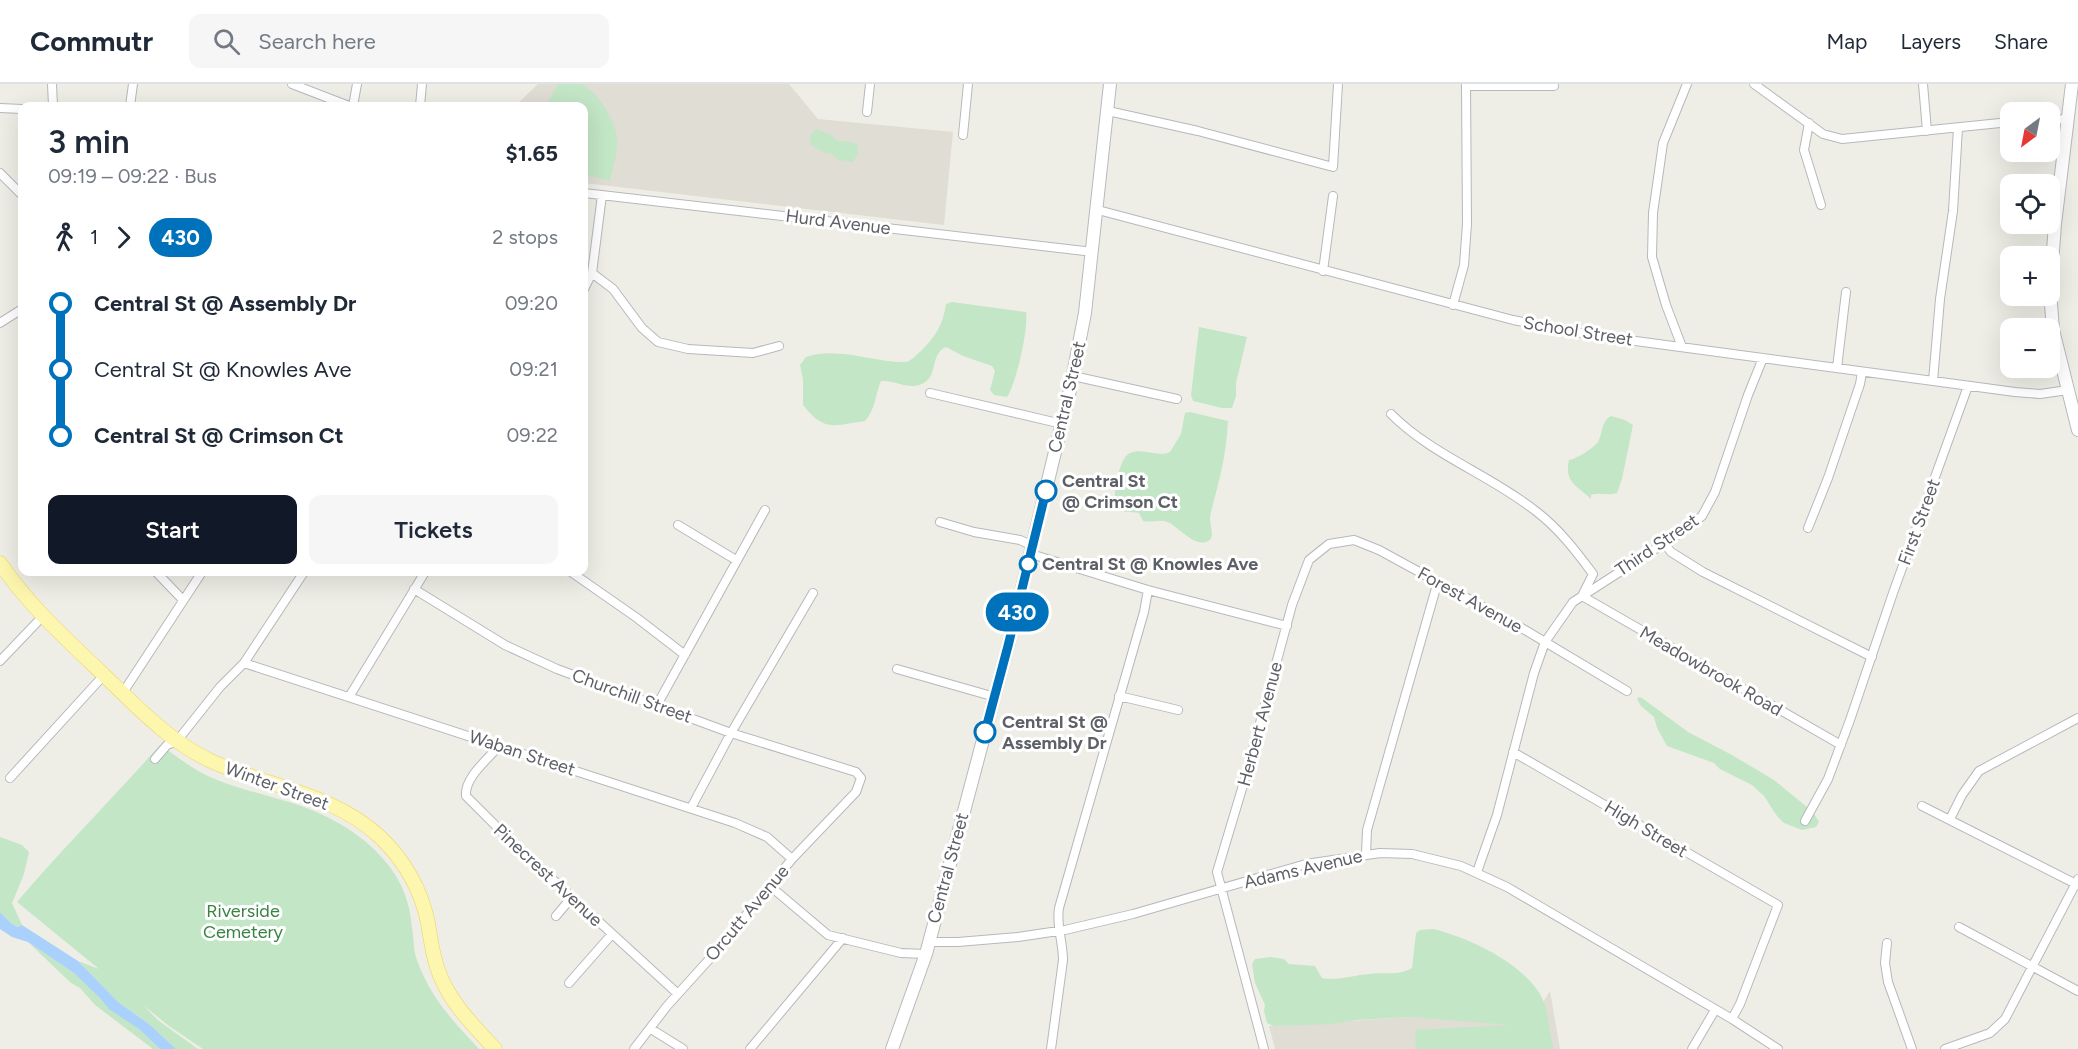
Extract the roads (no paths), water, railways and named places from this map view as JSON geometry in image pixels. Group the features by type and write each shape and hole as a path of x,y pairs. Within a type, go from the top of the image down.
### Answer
{"main road":[{"name":"Central Street","path":"892,1049 927,948 1032,550 1073,376 1085,313 1093,252 1110,84"},
{"path":"2072,84 2052,245 2050,291 2053,330 2078,430"},
{"name":"Winter Street","path":"0,563 17,587 43,616 122,694 177,741 212,762 330,804 356,818 379,836 404,863 418,890 442,980 461,1010 495,1049"}],"street":[{"path":"52,84 53,102"},
{"path":"131,102 133,84"},
{"path":"292,84 340,102"},
{"path":"352,102 357,84"},
{"path":"420,102 422,84"},
{"path":"867,112 870,84"},
{"path":"963,135 968,84"},
{"path":"1108,111 1198,130 1333,167 1338,84"},
{"path":"1682,346 1666,305 1652,257 1653,213 1663,143 1687,84"},
{"path":"1754,84 1823,134 1842,139 2000,123"},
{"path":"1923,84 1927,131"},
{"path":"1453,304 1464,265 1467,224 1466,85 1554,86"},
{"path":"0,108 18,109"},
{"path":"2060,119 2068,118"},
{"path":"1809,123 1804,150 1821,204"},
{"path":"1933,381 1940,299 1953,211 1958,128"},
{"path":"0,172 18,191"},
{"name":"Hurd Avenue","path":"588,193 1093,252"},
{"path":"588,281 592,273 602,195"},
{"path":"1323,271 1333,196"},
{"name":"School Street","path":"1098,210 1513,320 1580,333 2031,394 2068,390"},
{"path":"592,273 613,289 642,328 658,342 688,349 753,353 779,346"},
{"path":"1837,368 1846,292"},
{"path":"0,323 18,312"},
{"name":"Third Street","path":"1478,873 1497,815 1534,673 1545,642 1573,602 1702,516 1715,492 1748,395 1764,358"},
{"path":"1808,528 1828,478 1862,372"},
{"path":"1073,376 1178,399"},
{"name":"First Street","path":"1805,821 1828,779 1841,745 1968,386"},
{"path":"930,393 1062,424"},
{"path":"1391,414 1424,442 1536,511 1564,536 1593,574 1581,596"},
{"path":"657,705 765,510"},
{"path":"940,522 974,532 1020,540 1032,550 1148,590 1287,627"},
{"path":"678,525 736,560"},
{"name":"Forest Avenue","path":"1309,560 1329,544 1354,540 1379,550 1438,581 1627,691"},
{"path":"1664,543 1671,552 1703,572 1872,657"},
{"name":"Herbert Avenue","path":"1264,1049 1217,872 1287,627 1309,560"},
{"path":"160,576 183,600"},
{"path":"122,694 199,576"},
{"path":"155,759 167,745 177,741 220,687 244,663 301,576"},
{"path":"348,697 422,576"},
{"path":"577,576 685,655"},
{"path":"1366,854 1366,830 1438,581"},
{"name":"Churchill Street","path":"414,589 525,655 731,733 856,772 861,778"},
{"path":"1051,1049 1063,960 1059,908 1144,612 1148,590"},
{"path":"691,808 731,733 813,593"},
{"name":"Meadowbrook Road","path":"1581,596 1841,745"},
{"path":"0,661 43,616"},
{"name":"Waban Street","path":"244,663 691,808 767,837 792,859"},
{"path":"897,669 994,697"},
{"path":"10,778 104,675"},
{"path":"1119,696 1178,710"},
{"path":"1950,819 1978,771 2078,718"},
{"name":"Pinecrest Avenue","path":"499,746 469,782 465,789 466,796 480,812 678,994"},
{"name":"High Street","path":"1513,752 1778,905 1740,1004 1732,1019"},
{"name":"Orcutt Avenue","path":"634,1049 792,859 856,792 861,778"},
{"path":"1922,806 2077,883 2008,1015 1998,1027 1985,1035 1945,1049"},
{"name":"Adams Avenue","path":"770,886 828,934 901,953 968,941 1060,931 1134,914 1306,864 1366,854 1412,854 1444,861 1478,873 1524,896 1732,1019 1778,1049"},
{"path":"556,916 572,897"},
{"path":"1959,927 2078,991"},
{"path":"569,983 612,934"},
{"path":"750,1049 843,938"},
{"path":"1887,943 1885,963 1888,982 1912,1049"},
{"path":"1692,1049 1715,1010"},
{"path":"651,1029 683,1049"}],"water":[{"path":"0,912 12,924 18,927 22,925 78,961 118,1002 149,1024 176,1049 160,1049 139,1029 109,1009 74,973 28,942 12,937 0,929"}],"place":[{"name":"Central St @ Crimson Ct","path":"1046,491"},
{"name":"Central St @ Knowles Ave","path":"1028,564"},
{"name":"Central St @ Assembly Dr","path":"985,732"}],"park label":[{"name":"Riverside Cemetery","path":"243,921"}]}
